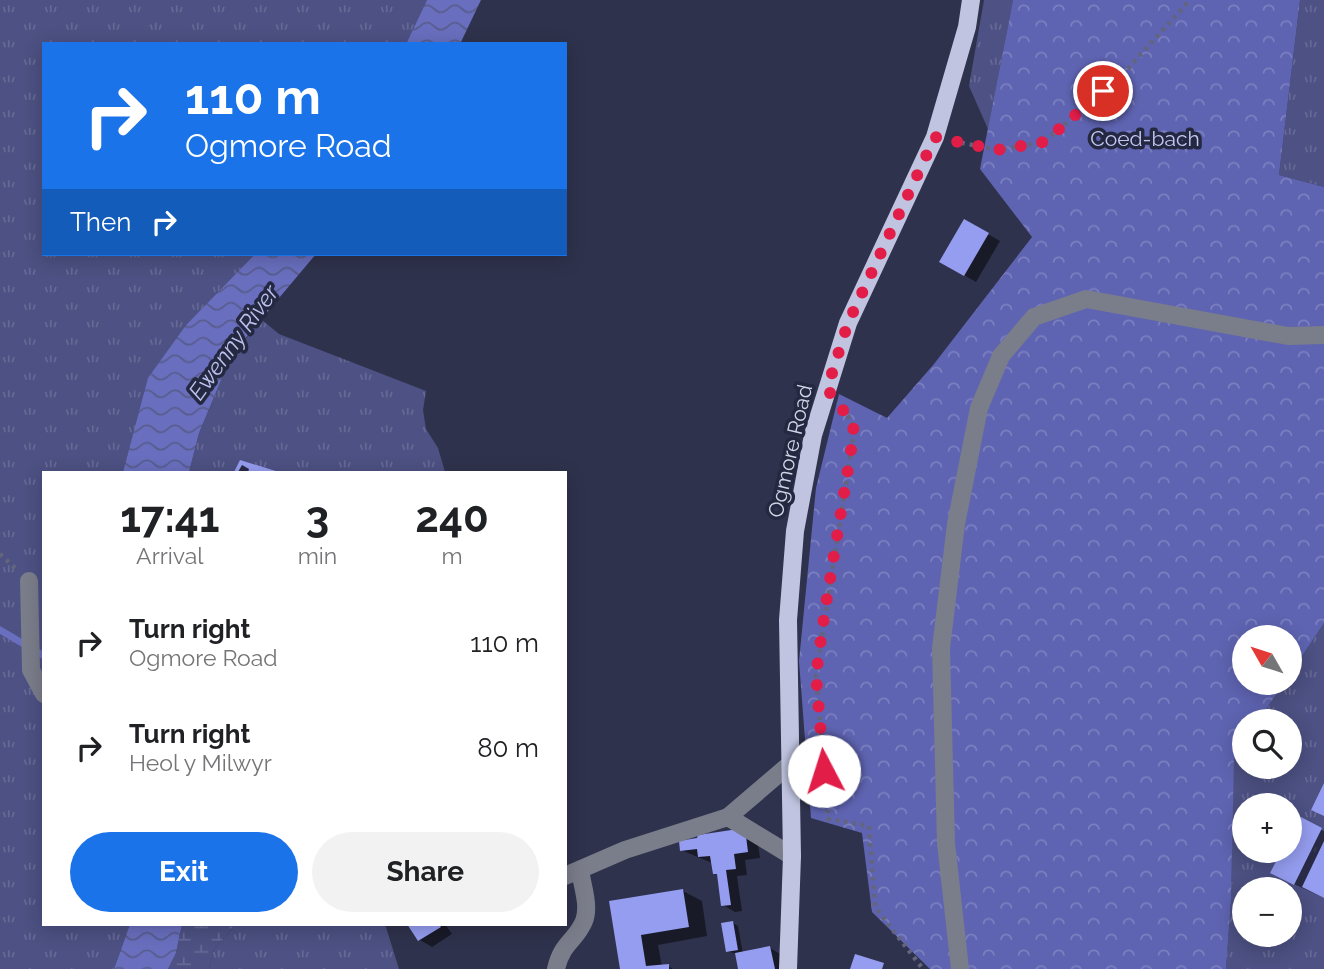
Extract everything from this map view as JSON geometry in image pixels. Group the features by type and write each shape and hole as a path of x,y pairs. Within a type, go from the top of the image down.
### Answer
{"main road":[{"name":"Ogmore Road","path":"788,969 792,856 789,620 795,531 813,435 848,323 935,137 961,51 971,0"}],"street":[{"path":"960,969 946,843 941,648 956,524 979,408 1001,356 1034,317 1086,299 1288,336 1324,335"},
{"path":"29,582 31,670 42,690"},
{"path":"556,969 559,954 585,920 586,909 573,873 625,850 728,817 789,765"},
{"path":"728,817 792,856"}],"path":[{"path":"935,137 997,150 1044,142 1123,74 1190,0"},
{"path":"827,389 854,425 816,675 828,819 869,826 875,907 923,969"}],"green space":[{"path":"0,0 427,0 407,42 42,42 42,256 253,256 186,325 149,378 123,471 42,471 42,926 129,926 114,969 0,969"},
{"path":"984,0 1013,0 988,129 969,86"},
{"name":"Coed-bach","path":"1013,0 1300,0 1279,175 1324,187 1324,623 1302,656 1302,625 1232,625 1232,695 1276,695 1266,709 1232,709 1231,901 1226,969 930,969 872,912 862,833 811,818 799,661 816,488 839,394 887,418 934,364 1032,237 980,169"},
{"path":"1300,0 1324,0 1324,187 1279,175"},
{"path":"262,320 279,334 426,391 423,410 426,429 438,448 445,471 189,471 199,433 232,354"},
{"path":"1324,623 1324,969 1226,969 1232,829 1232,863 1302,863 1302,793 1232,793 1233,779 1302,779 1302,709 1266,709 1276,695 1302,695 1302,656"},
{"path":"182,926 233,928 214,949 209,969 168,969 176,953"},
{"path":"232,926 386,926 399,969 209,969 214,949"}],"water":[{"path":"427,0 481,0 461,42 407,42"},
{"name":"Ewenny River","path":"253,256 314,256 232,354 199,433 189,471 123,471 148,378 186,325"},
{"path":"129,926 182,926 176,953 168,969 114,969"}],"building":[{"path":"964,219 989,233 964,276 939,262"},
{"path":"240,460 276,471 248,471 242,465 239,471 234,471"},
{"path":"1324,783 1324,816 1311,810"},
{"path":"1302,818 1322,828 1298,877 1278,877 1270,873 1275,863 1302,863"},
{"path":"745,828 748,852 734,854 736,869 726,870 731,905 721,906 717,874 713,874 710,856 698,857 697,849 680,851 679,841 697,838 698,835"},
{"path":"1324,841 1324,898 1302,887"},
{"path":"683,889 689,927 641,935 646,966 669,964 669,969 620,969 609,901"},
{"path":"733,921 738,950 726,952 721,923"},
{"path":"408,926 441,927 418,941"},
{"path":"770,946 775,969 738,969 735,953"},
{"path":"855,954 884,963 882,969 850,969"}],"waterway":[{"path":"0,630 42,655"}],"route":[{"path":"824,771 816,675 854,432 854,425 827,389 848,323 935,137 997,150 1044,142 1103,91"}]}
